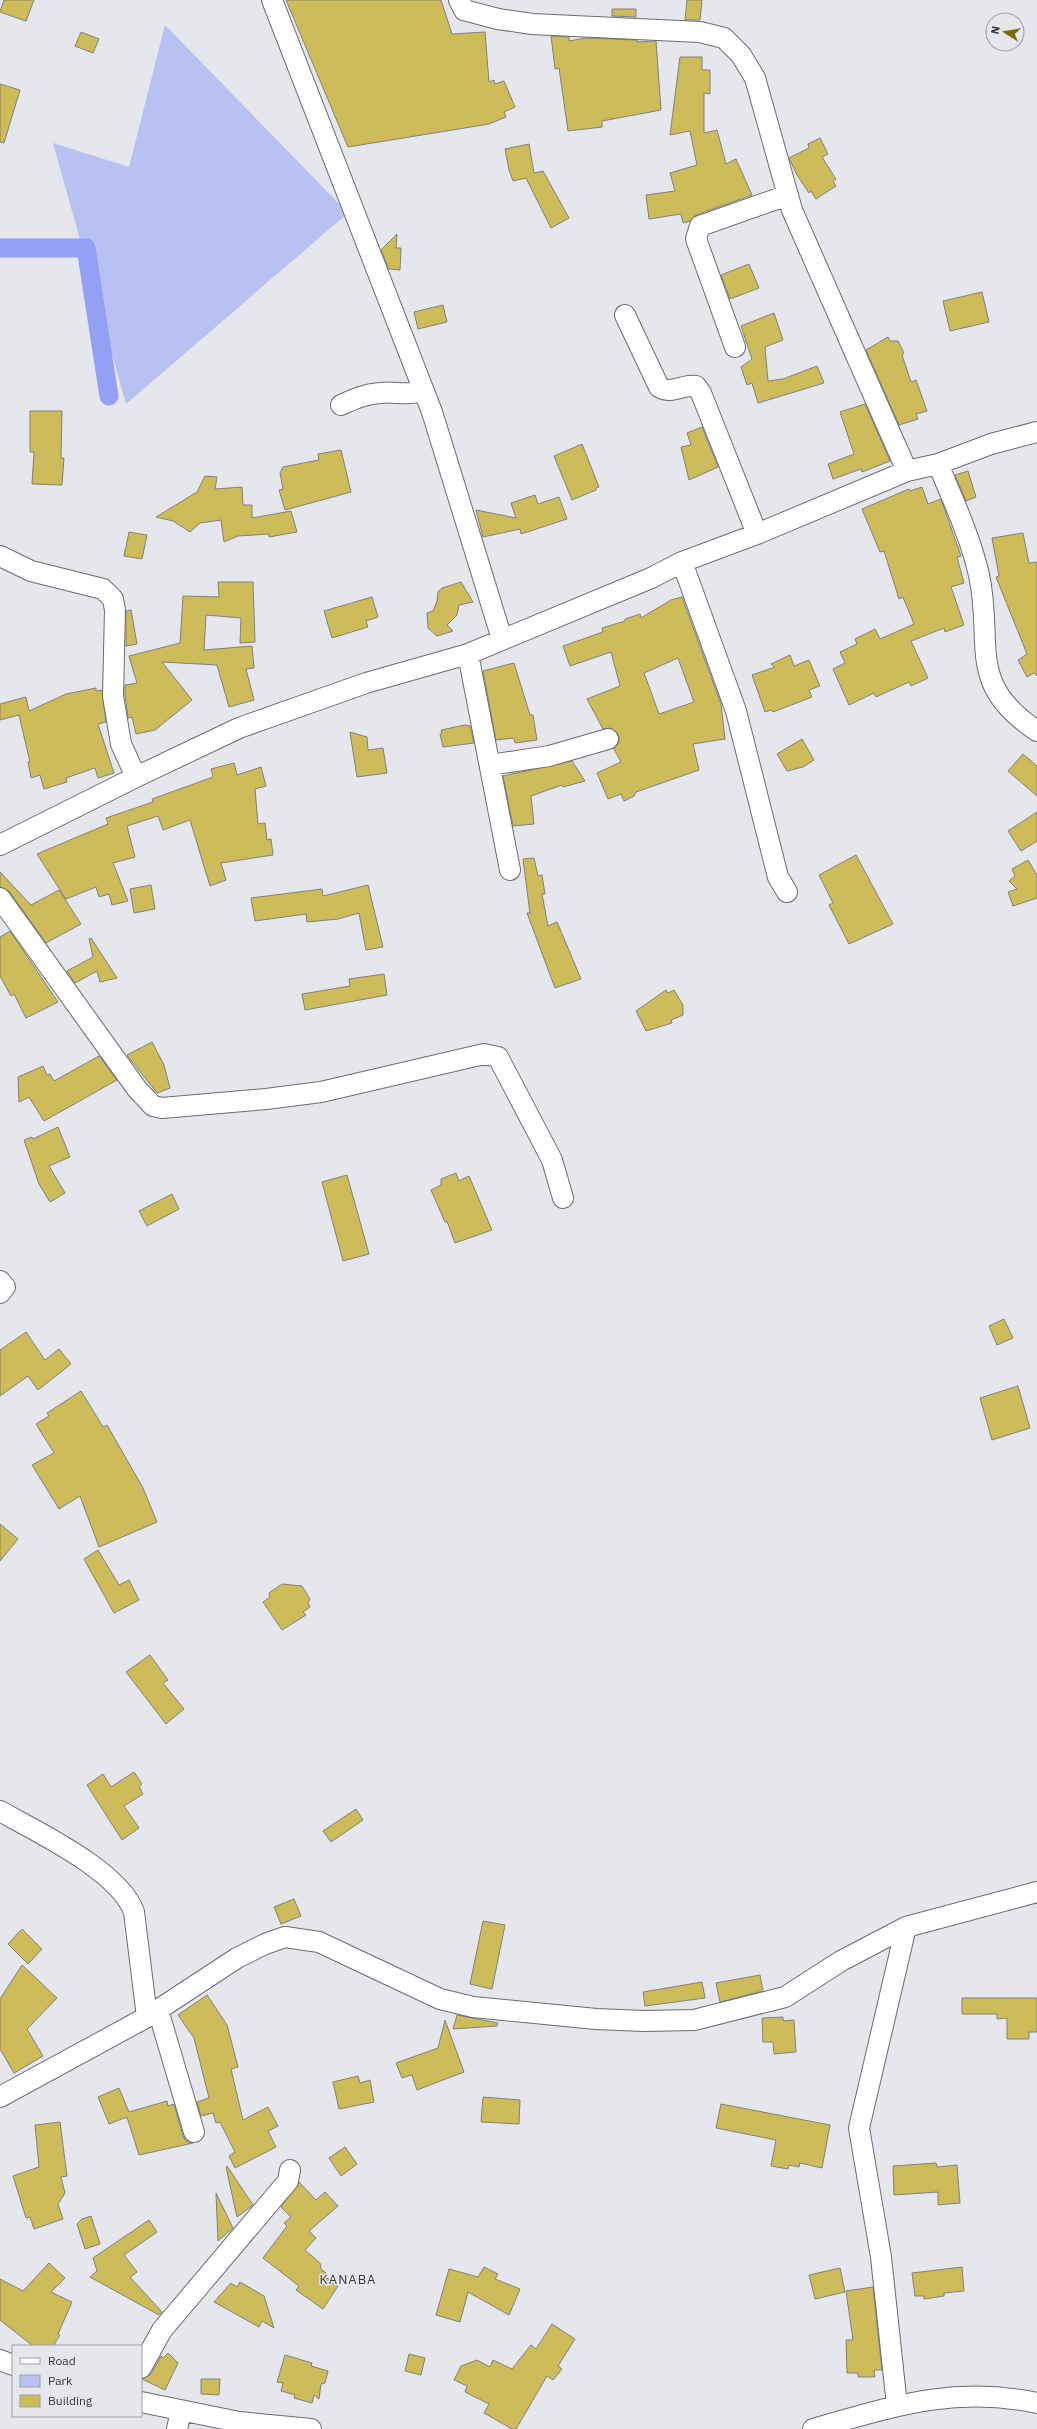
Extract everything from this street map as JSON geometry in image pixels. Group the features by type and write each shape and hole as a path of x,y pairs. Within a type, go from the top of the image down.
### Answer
{"street":[{"path":"272,0 423,390 502,639"},
{"path":"459,0 464,10 498,19 532,24 700,32 724,38 741,55 755,78 792,210 907,471"},
{"path":"735,346 696,239 697,231 700,226 788,195"},
{"path":"625,315 659,388 669,391 689,385 696,386 701,393 757,534"},
{"path":"341,405 360,396 380,392 416,394 423,390"},
{"path":"0,845 136,777 239,728 366,683 468,654 650,578 682,562 757,534 907,471 938,464 991,444 1037,432"},
{"path":"938,464 967,534 979,576 983,635 989,674 997,694 1006,706 1037,731"},
{"path":"0,556 31,571 104,589 113,599 115,610 113,696 121,744 136,777"},
{"path":"682,562 736,711 778,877 787,892"},
{"path":"468,654 510,870"},
{"path":"490,765 549,756 608,739"},
{"path":"0,898 137,1089 153,1106 162,1108 266,1099 321,1092 484,1054 495,1055 498,1058 552,1160 563,1198"},
{"path":"0,1281 5,1287 0,1293"},
{"path":"0,1811 73,1852 106,1876 131,1903 153,2013 194,2132"},
{"path":"0,2097 153,2013 237,1958 265,1944 285,1937 318,1942 440,2000 473,2007 612,2020 694,2020 785,1997 841,1961 906,1927 1037,1892"},
{"path":"897,2406 881,2257 859,2128 906,1927"},
{"path":"142,2366 162,2330 288,2181 290,2170"},
{"path":"0,2360 12,2365"},
{"path":"813,2429 897,2406 962,2395 988,2395 1037,2403"},
{"path":"142,2402 179,2420 239,2422 311,2429"}],"green space":[{"path":"165,25 348,213 126,404 53,143 129,167"}],"building":[{"path":"4,0 34,0 26,21 0,12"},
{"path":"286,0 441,0 452,34 485,32 489,82 494,80 495,84 504,81 515,107 504,112 506,117 489,124 348,147"},
{"path":"687,0 702,0 700,20 685,20"},
{"path":"612,9 636,9 636,17 612,16"},
{"path":"81,32 99,39 93,53 75,46"},
{"path":"551,36 569,37 569,41 586,38 637,40 637,42 656,41 661,110 602,121 602,127 568,131 559,68 555,69"},
{"path":"680,57 702,57 702,70 710,70 710,94 704,93 704,133 717,130 726,164 736,159 752,195 696,215 690,221 683,223 681,214 649,219 646,195 675,191 670,173 697,165 690,131 670,135"},
{"path":"0,84 20,90 4,143 0,142"},
{"path":"820,138 828,154 822,157 836,179 833,181 836,186 816,199 811,191 809,193 797,175 789,158 809,148 808,144"},
{"path":"529,144 534,173 543,171 569,218 551,228 526,178 513,181 509,170 505,149"},
{"path":"397,234 396,248 401,248 400,270 389,269 381,250"},
{"path":"749,264 759,288 730,299 721,275"},
{"path":"982,292 989,322 950,331 943,301"},
{"path":"443,305 447,322 418,329 414,312"},
{"path":"774,313 783,340 765,347 768,381 783,379 817,366 824,383 758,403 752,383 747,385 741,367 752,359 741,326"},
{"path":"888,337 890,341 898,341 904,353 902,355 911,382 916,380 927,411 916,414 918,419 899,425 866,350"},
{"path":"865,404 890,461 862,472 861,469 833,479 828,464 854,454 840,412"},
{"path":"30,411 62,411 61,458 64,458 62,485 32,484 34,452 30,452"},
{"path":"702,427 718,467 689,480 681,447 691,445 687,433"},
{"path":"582,444 599,487 596,488 596,490 572,500 554,456"},
{"path":"341,450 351,492 285,510 279,490 283,489 280,473 283,467 319,460 318,454"},
{"path":"968,471 976,497 966,501 955,475"},
{"path":"205,476 217,477 215,489 242,487 243,505 252,505 252,518 291,511 297,532 269,537 269,534 238,536 224,542 221,520 200,523 190,532 173,521 156,517 197,492"},
{"path":"922,487 928,504 941,499 961,556 957,557 964,583 951,587 964,625 945,632 944,628 911,641 928,678 911,686 909,682 876,697 874,693 849,705 833,669 845,663 840,652 857,644 855,639 875,629 880,639 914,624 903,597 899,599 884,551 880,552 862,509 909,489 910,491"},
{"path":"535,495 538,504 559,497 567,519 521,534 520,529 483,537 476,510 516,518 511,503"},
{"path":"129,532 147,535 142,559 124,556"},
{"path":"1023,533 1029,563 1037,562 1037,676 1034,673 1027,677 1018,660 1027,654 996,577 999,576 992,538"},
{"path":"218,582 253,582 255,642 240,643 241,618 206,615 204,650 252,646 254,668 246,669 254,700 229,707 217,665 162,662 192,700 155,730 136,734 132,717 128,718 125,695 125,685 137,683 129,656 180,643 183,596 219,597"},
{"path":"461,582 473,602 459,605 457,615 447,625 453,631 437,636 428,628 427,613 433,611 437,601 438,592 442,588"},
{"path":"372,597 378,617 366,621 368,627 332,638 324,611"},
{"path":"682,597 721,704 725,739 693,744 699,770 636,792 634,796 624,801 621,794 608,799 597,773 621,762 614,749 619,742 619,736 611,728 603,729 587,699 620,686 611,652 570,666 563,646 603,632 602,628 625,621 625,619 640,614 641,618 671,600","holes":["678,658 694,702 659,714 644,673"]},
{"path":"131,610 137,644 126,646 126,611"},
{"path":"790,655 794,666 809,660 820,686 809,690 812,697 773,712 771,710 765,712 752,675 775,667 771,664"},
{"path":"514,663 530,715 533,715 537,740 515,743 514,738 496,740 483,671"},
{"path":"96,688 96,691 102,690 106,722 98,724 114,773 98,778 95,768 66,778 67,782 44,789 40,775 31,778 28,762 30,762 19,715 0,720 0,704 26,697 29,711 66,694"},
{"path":"465,725 470,726 474,743 443,747 440,734 442,734 441,730"},
{"path":"350,732 367,737 368,750 383,748 387,773 357,777"},
{"path":"802,739 814,760 803,767 787,771 777,754"},
{"path":"1023,754 1037,766 1037,796 1008,771"},
{"path":"572,761 585,781 563,787 562,785 531,796 534,824 513,826 503,776"},
{"path":"234,763 237,775 261,767 266,786 255,789 258,824 265,823 267,840 271,839 273,855 221,863 226,880 210,886 190,820 163,830 158,816 127,826 135,857 113,863 128,901 112,905 109,894 99,897 96,887 66,899 37,854 108,824 106,818 153,802 152,799 213,777 211,769"},
{"path":"1037,812 1037,841 1021,851 1008,831"},
{"path":"856,855 893,924 849,944 829,905 833,903 819,875"},
{"path":"534,858 538,876 542,875 545,894 542,894 548,926 557,922 581,979 555,988 527,913 530,913 523,859"},
{"path":"1028,860 1037,875 1037,898 1013,906 1008,892 1017,889 1009,881 1015,876 1012,869"},
{"path":"0,872 31,905 59,890 81,924 46,943 9,891 0,887"},
{"path":"151,885 155,909 134,913 130,889"},
{"path":"368,885 383,947 366,950 359,913 338,919 307,922 306,914 255,921 251,898 322,889 323,896"},
{"path":"10,931 58,1002 26,1018 14,994 11,996 0,976 0,937"},
{"path":"91,938 117,978 100,982 97,971 75,983 67,971 93,957 89,939"},
{"path":"384,974 387,995 305,1010 302,994 350,986 349,979"},
{"path":"666,990 668,993 674,990 683,1005 683,1015 671,1020 672,1023 646,1031 636,1011"},
{"path":"152,1042 164,1065 170,1088 157,1093 127,1055"},
{"path":"99,1056 117,1080 44,1121 29,1097 19,1102 18,1077 43,1066 47,1075 50,1074 54,1081"},
{"path":"58,1127 70,1157 49,1166 65,1193 50,1202 39,1184 24,1140 32,1137 33,1139"},
{"path":"456,1173 459,1181 469,1176 492,1230 455,1243 447,1221 445,1222 431,1190 441,1185 441,1179"},
{"path":"347,1175 369,1254 343,1261 322,1182"},
{"path":"172,1194 179,1209 147,1226 139,1211"},
{"path":"1004,1319 1013,1338 997,1345 989,1326"},
{"path":"26,1332 45,1360 59,1349 71,1364 38,1390 28,1376 0,1396 0,1350"},
{"path":"1018,1386 1030,1428 992,1440 980,1398"},
{"path":"81,1391 103,1427 107,1425 143,1488 157,1522 99,1547 80,1496 59,1509 32,1465 54,1453 36,1424 49,1416 47,1413"},
{"path":"0,1524 18,1539 0,1561"},
{"path":"98,1550 119,1585 129,1580 139,1600 114,1613 84,1559"},
{"path":"282,1584 302,1586 310,1599 308,1603 310,1607 303,1612 306,1615 282,1630 263,1602 270,1597 269,1593"},
{"path":"150,1655 168,1680 163,1683 184,1709 166,1724 126,1672"},
{"path":"134,1772 142,1784 139,1787 143,1794 124,1806 139,1828 122,1840 87,1785 103,1774 111,1787"},
{"path":"356,1809 363,1820 331,1842 323,1831"},
{"path":"294,1899 301,1916 281,1924 274,1907"},
{"path":"483,1921 505,1925 492,1989 470,1984"},
{"path":"22,1929 42,1949 28,1964 8,1944"},
{"path":"22,1965 57,1998 27,2029 43,2056 14,2073 0,2049 0,1999"},
{"path":"760,1975 763,1991 720,2002 716,1983"},
{"path":"702,1982 705,1998 645,2006 643,1992"},
{"path":"207,1995 227,2025 238,2067 231,2069 243,2120 268,2107 278,2126 268,2131 276,2147 235,2168 229,2156 235,2152 220,2122 216,2123 213,2113 201,2116 197,2102 209,2098 194,2038 178,2015"},
{"path":"962,1998 1037,1998 1037,2032 1029,2032 1029,2039 1007,2039 1007,2018 997,2019 997,2014 962,2014"},
{"path":"457,2015 498,2023 497,2026 453,2029"},
{"path":"783,2017 783,2021 794,2020 796,2052 774,2054 773,2042 763,2042 762,2018"},
{"path":"445,2020 464,2072 417,2090 412,2075 402,2078 396,2063 438,2048"},
{"path":"358,2076 360,2083 370,2080 374,2102 339,2109 333,2082"},
{"path":"119,2088 129,2112 167,2101 168,2106 174,2104 183,2136 186,2141 193,2143 139,2155 127,2117 109,2124 98,2097"},
{"path":"483,2097 520,2100 519,2124 481,2122"},
{"path":"721,2104 830,2125 822,2168 800,2163 799,2167 789,2165 788,2169 771,2166 776,2140 716,2128"},
{"path":"60,2122 67,2176 61,2177 65,2193 58,2204 63,2219 34,2229 30,2217 26,2218 13,2176 39,2167 35,2125"},
{"path":"345,2147 357,2164 341,2176 329,2158"},
{"path":"936,2163 937,2167 957,2165 960,2203 938,2205 938,2192 894,2195 893,2166"},
{"path":"227,2166 253,2205 237,2217 226,2167"},
{"path":"299,2182 316,2200 325,2192 338,2206 309,2231 316,2238 305,2250 320,2263 321,2269 326,2273 324,2276 338,2286 323,2309 296,2290 299,2286 263,2258 287,2226 284,2223 291,2217 281,2207"},
{"path":"216,2193 233,2228 218,2241"},
{"path":"91,2216 100,2244 85,2249 77,2224 82,2219"},
{"path":"149,2220 157,2232 124,2255 137,2272 130,2277 162,2312 159,2315 90,2277 97,2271 93,2258"},
{"path":"49,2263 65,2278 51,2292 72,2302 58,2334 60,2335 54,2345 32,2345 0,2320 0,2279 23,2291"},
{"path":"484,2267 498,2274 495,2279 520,2289 509,2315 468,2292 460,2322 436,2315 449,2269 478,2277"},
{"path":"962,2267 964,2291 944,2293 944,2296 924,2299 924,2296 915,2296 912,2273"},
{"path":"840,2268 845,2292 815,2299 809,2275"},
{"path":"240,2282 264,2296 274,2328 262,2321 259,2327 214,2302 231,2283 237,2287"},
{"path":"873,2287 882,2370 874,2370 875,2377 858,2377 858,2373 847,2373 846,2340 853,2340 846,2291"},
{"path":"552,2324 575,2339 558,2366 562,2369 553,2380 547,2376 516,2429 512,2429 484,2413 489,2404 465,2392 467,2386 454,2380 461,2366 477,2360 490,2367 493,2360 512,2369 531,2345 536,2349"},
{"path":"168,2353 178,2363 165,2390 142,2379 151,2374 161,2356 163,2358"},
{"path":"409,2354 425,2358 421,2375 405,2371"},
{"path":"285,2355 312,2363 311,2366 328,2371 325,2383 321,2384 319,2399 314,2395 312,2403 294,2398 295,2395 281,2391 283,2383 277,2382"},
{"path":"201,2379 220,2379 219,2395 201,2394"}],"waterway":[{"path":"0,248 86,248 109,396"}],"district":[{"name":"KANABA","path":"348,2279"}]}
